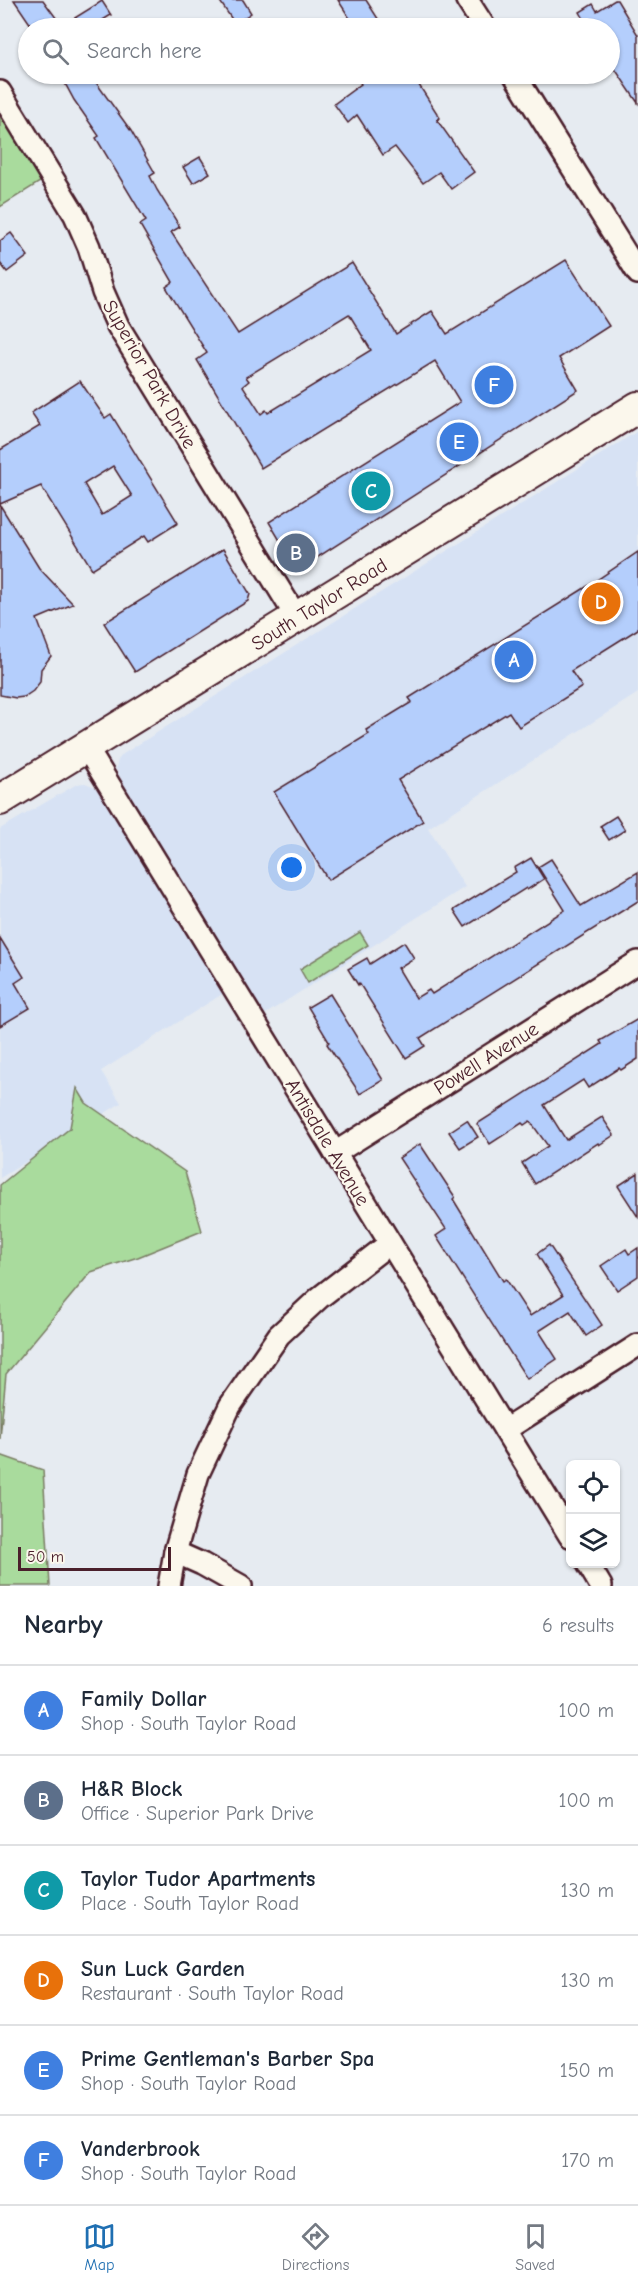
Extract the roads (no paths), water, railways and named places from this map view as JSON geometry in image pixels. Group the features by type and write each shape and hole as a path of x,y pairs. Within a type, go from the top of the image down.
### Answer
{"main road":[{"name":"South Taylor Road","path":"0,800 638,407"}],"street":[{"path":"467,0 479,18"},
{"path":"520,84 638,273"},
{"name":"Superior Park Drive","path":"0,92 75,215 117,326 297,618"},
{"name":"Antisdale Avenue","path":"86,747 566,1529"},
{"name":"Powell Avenue","path":"335,1153 638,962"},
{"path":"169,1586 175,1552 198,1474 230,1406 279,1335 320,1298 390,1243"},
{"path":"506,1430 638,1344"},
{"path":"175,1552 241,1586"},
{"path":"591,1568 601,1586"}],"place":[{"name":"Vanderbrook","path":"494,385"},
{"name":"Prime Gentleman's Barber Spa","path":"459,442"},
{"name":"Taylor Tudor Apartments","path":"371,491"},
{"name":"H&R Block","path":"296,553"},
{"name":"Sun Luck Garden","path":"601,602"},
{"name":"Family Dollar","path":"514,660"}]}
